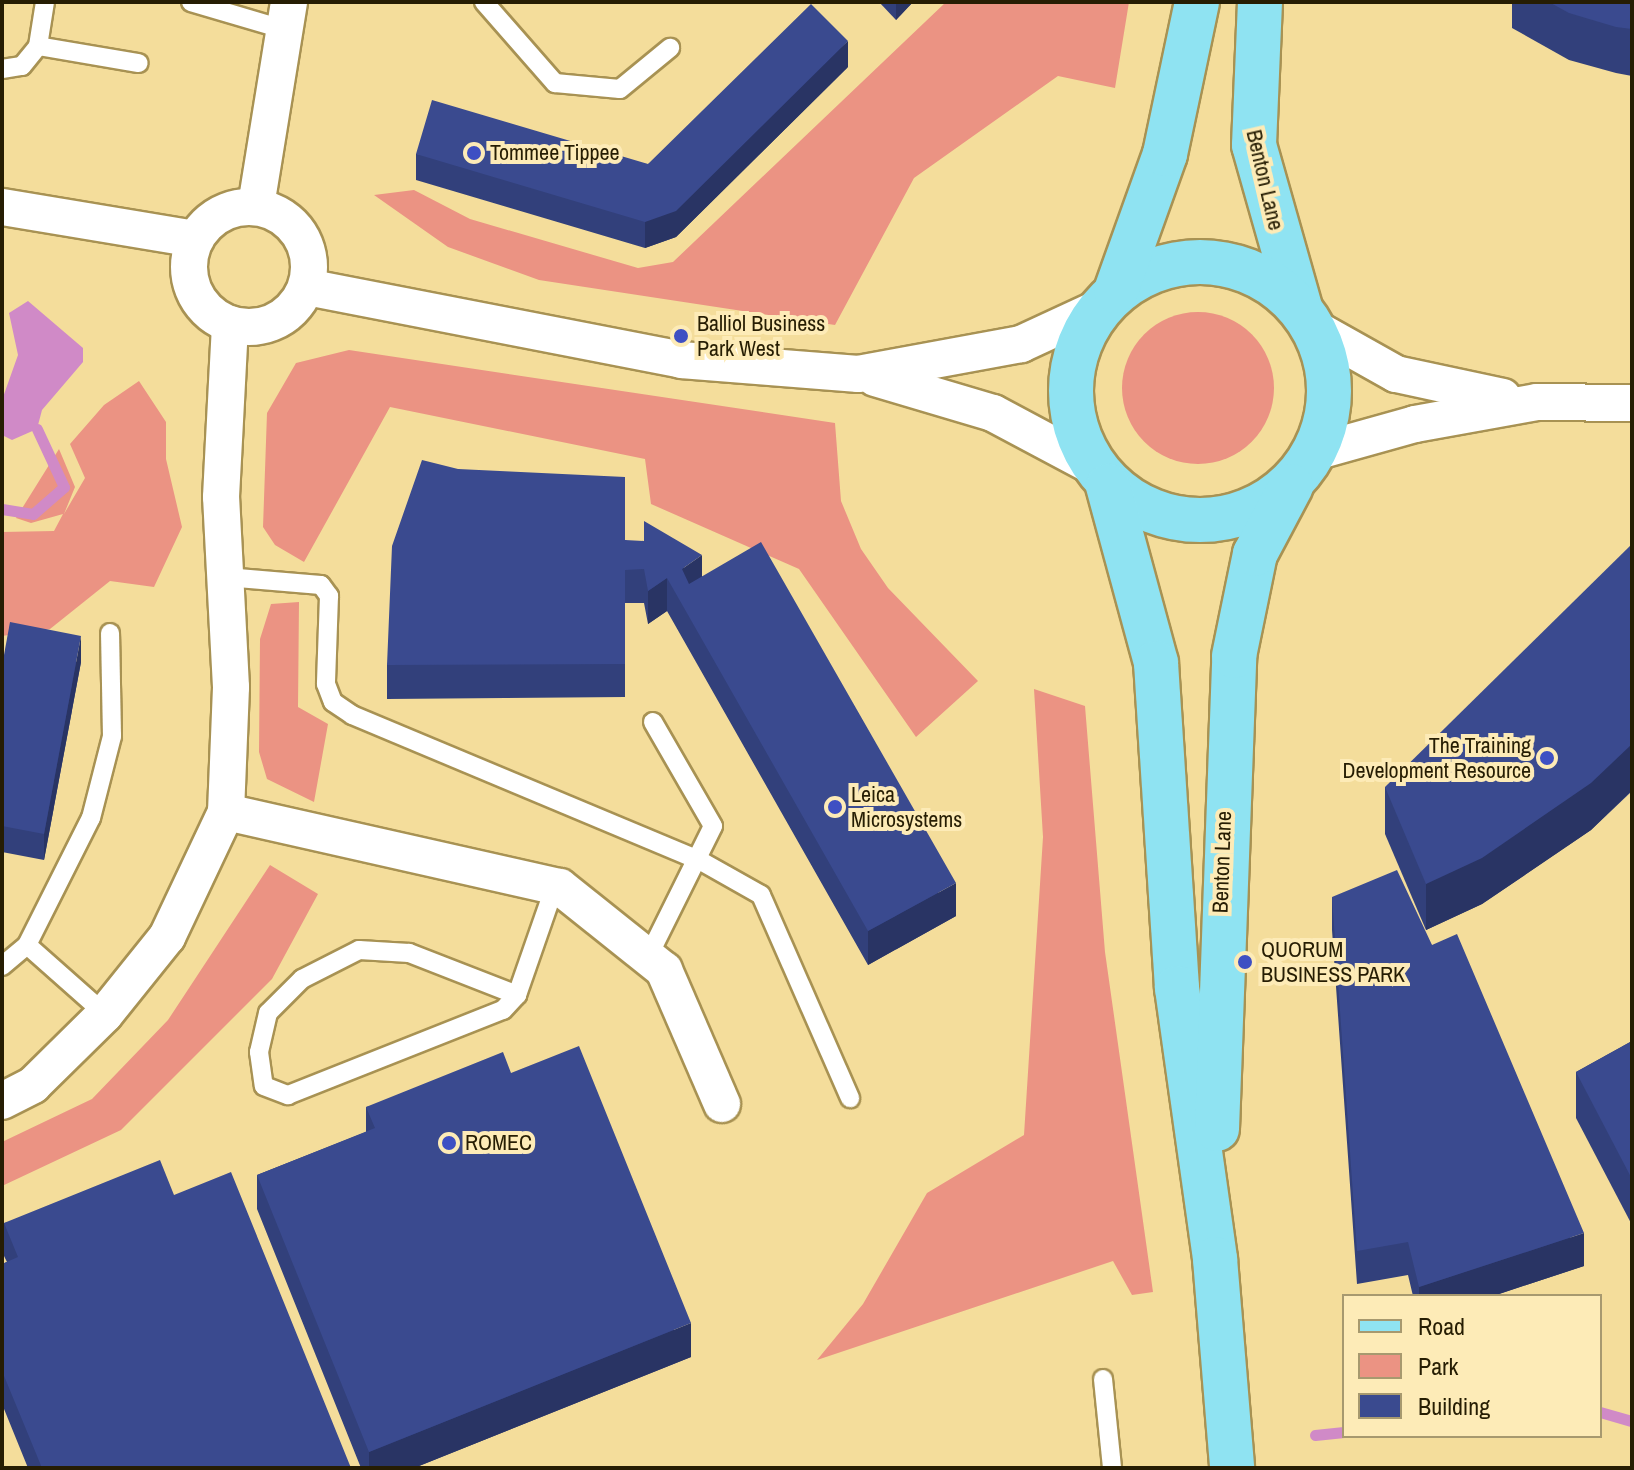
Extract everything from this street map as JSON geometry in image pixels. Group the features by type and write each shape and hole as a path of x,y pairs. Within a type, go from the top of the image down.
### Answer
{"main road":[{"path":"1108,300 1157,269 1207,261 1248,273 1307,318 1330,378 1306,465 1243,511 1193,519 1154,513 1101,477 1075,422 1072,379 1080,343 1108,300 1165,154 1197,2"},
{"name":"Benton Lane","path":"1260,2 1254,145 1307,318"},
{"name":"Benton Lane","path":"1215,1259 1220,905 1234,656 1255,554 1306,465"},
{"name":"Benton Lane","path":"1101,477 1156,663 1177,988 1215,1259 1232,1468"}],"street":[{"path":"256,206 285,16"},
{"path":"256,206 298,230 309,257 307,287 283,317 260,326 230,324 193,291 195,239 233,208 256,206"},
{"path":"2,207 195,239"},
{"path":"307,287 681,360 858,374 993,413 1101,477"},
{"path":"858,374 1021,344 1108,300"},
{"path":"1307,318 1396,374 1537,402 1632,403"},
{"path":"2,1101 33,1085 105,1014 167,937 226,812 226,577 222,424 230,324"},
{"path":"1306,465 1537,402"},
{"path":"226,812 555,886 664,970 722,1104"}],"lane":[{"path":"2,69 22,66 38,46 45,2"},
{"path":"191,2 285,16"},
{"path":"484,2 555,83 620,89 670,48"},
{"path":"38,46 139,63"},
{"path":"226,577 321,585 329,596 326,684 333,702 352,715 699,860 761,895 850,1098"},
{"path":"2,966 27,945 91,818 112,736 110,633"},
{"path":"648,957 699,860 713,826 653,722"},
{"path":"517,995 409,953 359,950 302,979 268,1013 259,1052 264,1086 288,1095 503,1010 517,995 555,886"},
{"path":"27,945 105,1014"},
{"path":"1103,1379 1112,1468"}],"green space":[{"path":"946,2 1129,2 1115,88 1058,76 914,178 835,325 539,280 448,247 374,195 414,190 470,219 638,268 673,262"},
{"path":"1198,312 1227,317 1252,334 1269,359 1274,388 1269,417 1252,442 1227,459 1198,464 1169,459 1144,442 1127,417 1122,388 1127,359 1144,334 1169,317"},
{"path":"349,350 835,423 841,501 861,549 888,588 978,681 916,737 799,569 651,504 645,459 390,407 304,562 275,545 263,527 267,413 296,363"},
{"path":"139,381 166,422 166,459 182,527 154,587 110,581 50,629 2,636 2,532 54,531 63,514 31,523 16,518 59,449 75,487 64,514 85,478 70,444 104,405"},
{"path":"299,602 298,707 328,724 314,802 267,779 259,752 260,639 271,604"},
{"path":"1034,689 1085,706 1105,952 1153,1292 1132,1295 1113,1261 817,1360 863,1304 927,1193 1024,1135 1043,837"},
{"path":"270,865 318,894 272,979 121,1130 2,1186 2,1142 92,1099 168,1020"}],"shaded area":[{"path":"28,301 83,348 83,362 42,410 37,429 12,440 2,435 2,400 18,355 9,313"}],"building":[{"path":"1549,2 1632,2 1632,29 1569,13"},
{"path":"811,4 848,41 676,211 645,222 416,154 432,100 648,164"},
{"name":"Leica Microsystems","path":"422,460 458,469 625,477 625,540 644,541 644,521 702,555 682,569 689,584 761,542 956,883 868,931 667,578 648,591 644,569 625,570 625,664 387,665 392,546"},
{"name":"The Training Development Resource","path":"1632,544 1632,744 1591,783 1482,858 1426,884 1385,787"},
{"path":"10,622 81,636 44,834 2,826 2,666"},
{"path":"1397,870 1432,945 1457,934 1584,1233 1419,1287 1408,1242 1357,1251 1332,897"},
{"path":"1632,1041 1632,1179 1576,1072"},
{"path":"579,1046 691,1323 369,1452 257,1175 375,1128 366,1107 503,1052 511,1073"},
{"path":"160,1160 174,1195 231,1172 351,1468 42,1468 2,1371 2,1264 18,1257 4,1223"}],"waterway":[{"path":"2,509 33,514 64,487 37,429"},
{"path":"1602,1413 1632,1421"},
{"path":"1315,1435 1342,1432"}],"place":[{"name":"Tommee Tippee","path":"474,153"},
{"name":"Balliol Business Park West","path":"681,336"},
{"name":"The Training Development Resource","path":"1547,758"},
{"name":"Leica Microsystems","path":"835,807"},
{"name":"QUORUM BUSINESS PARK","path":"1245,962"},
{"name":"ROMEC","path":"449,1143"}]}
